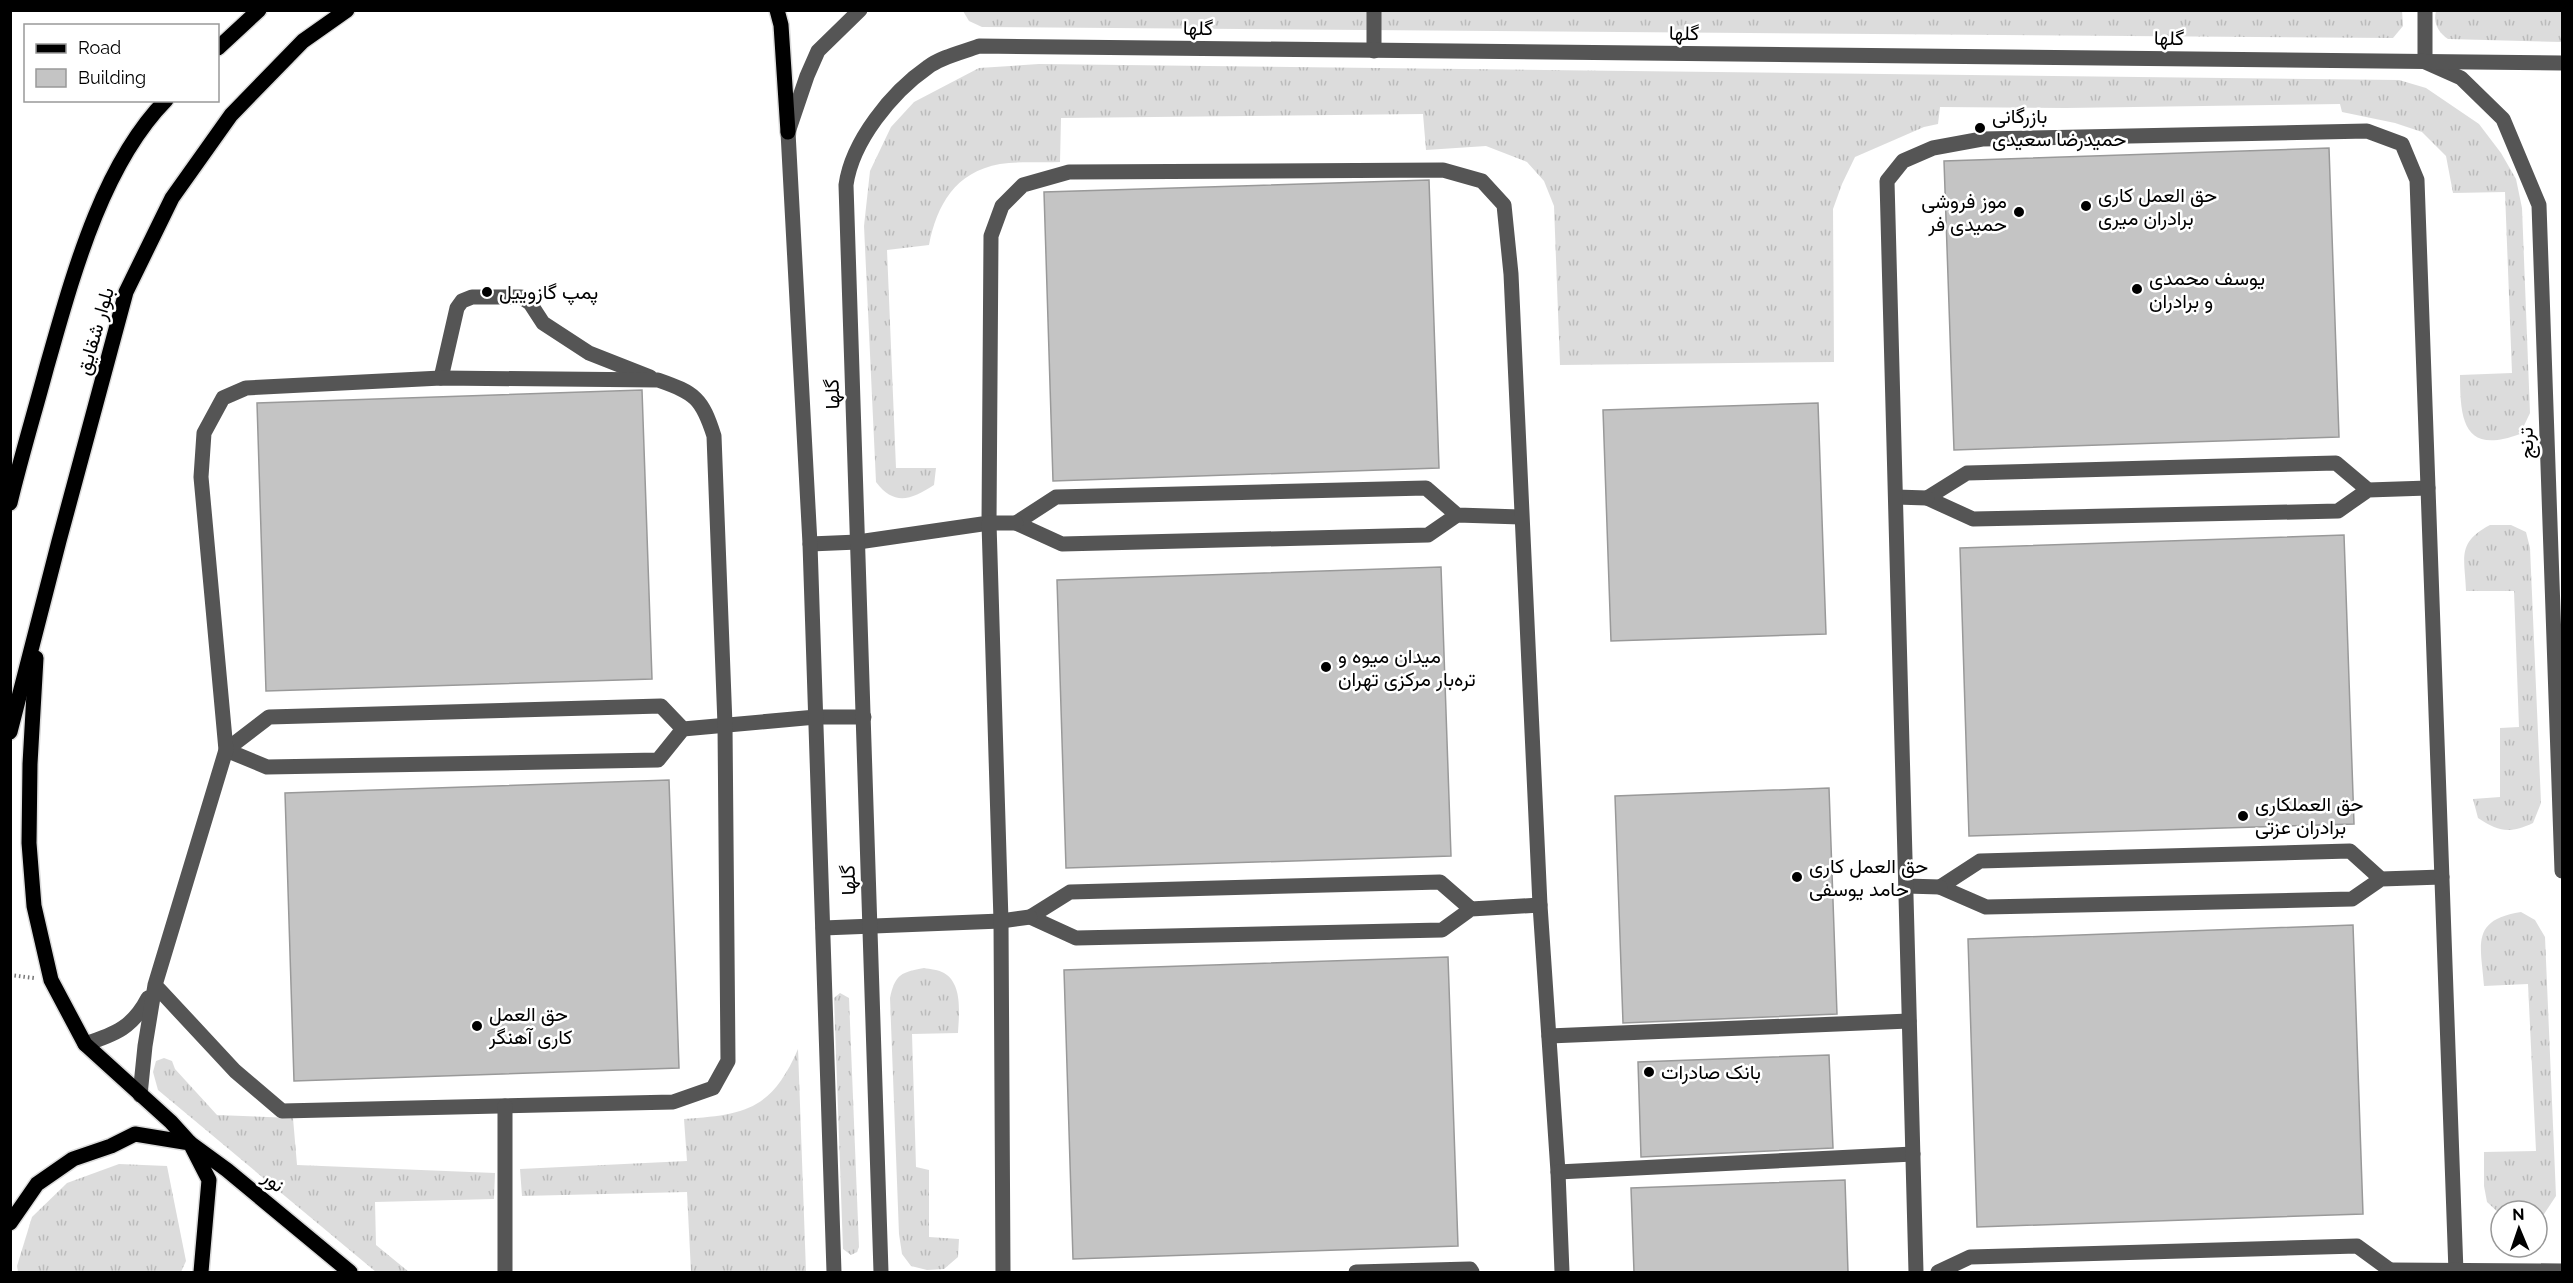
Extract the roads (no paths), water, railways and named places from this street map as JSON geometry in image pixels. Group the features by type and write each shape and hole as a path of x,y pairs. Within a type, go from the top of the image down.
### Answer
{"main road":[{"path":"219,47 259,10"},
{"name":"بلوار شقایق","path":"10,732 126,292 172,198 231,115 303,41 347,10"},
{"path":"777,10 781,25 788,132"},
{"name":"بلوار شقایق","path":"10,503 71,280 107,190 131,146 164,102"},
{"name":"نور","path":"39,619 30,764 29,843 34,906 51,980 85,1044 171,1122 190,1143 227,1170 350,1272"},
{"path":"10,1223 37,1184 73,1159 111,1146 135,1134 190,1143 209,1180 201,1272"}],"street":[{"name":"گلها","path":"834,1272 810,544 788,132 818,51 860,10"},
{"path":"1374,10 1374,51"},
{"path":"2425,10 2425,62"},
{"name":"گلها","path":"881,1272 846,185 849,166 887,102 929,65 979,46 2562,63"},
{"name":"ترنج","path":"2425,62 2461,78 2503,118 2539,205 2562,871"},
{"path":"1916,1272 1887,181 1903,161 1933,148 1982,139 2367,131 2402,144 2417,180 2456,1271"},
{"path":"1003,1272 1001,921 989,523 991,236 1002,206 1023,185 1069,172 1443,170 1482,181 1504,205 1511,274 1540,905 1558,1172 1562,1272"},
{"path":"155,985 235,1071 282,1111 673,1102 713,1088 728,1061 725,726 714,436 706,411 688,391 589,353 543,323 531,303 521,297 472,297 462,301 457,308 441,378"},
{"path":"140,1095 155,985 226,750 201,477 204,433 223,398 246,388 441,378 658,380"},
{"path":"1927,498 1966,473 2336,463 2368,490"},
{"path":"1016,523 1056,497 1426,488 1457,515"},
{"path":"1896,497 1927,498 1973,519 2338,511 2368,490 2428,488"},
{"path":"810,544 858,542 989,523 1016,523 1062,544 1428,535 1457,515 1521,517"},
{"path":"226,750 269,717 661,706 683,729"},
{"path":"226,750 267,767 658,760 683,729 816,717 864,717"},
{"path":"1940,887 1980,861 2350,851 2381,879"},
{"path":"1905,886 1940,887 1986,907 2352,899 2381,879 2442,877"},
{"path":"823,928 1001,921 1030,917 1070,892 1440,882 1471,909"},
{"path":"1030,917 1076,938 1442,930 1471,909 1540,905"},
{"path":"85,1044 111,1036 138,1017 155,985"},
{"path":"1549,1036 1909,1021"},
{"path":"505,1106 506,1272"},
{"path":"1558,1172 1913,1154"},
{"path":"1938,1272 1970,1257 2357,1246 2389,1271 2562,1271"},
{"path":"1356,1272 1470,1269 1472,1272"}],"place":[{"name":"بازرگانی حمیدرضا سعیدی","path":"1980,128"},
{"name":"حق العمل کاری برادران میری","path":"2086,206"},
{"name":"موز فروشی حمیدی فر","path":"2019,212"},
{"name":"یوسف محمدی و برادران","path":"2137,289"},
{"name":"پمپ گازوییل","path":"487,292"},
{"name":"میدان میوه و تره‌بار مرکزی تهران","path":"1326,667"},
{"name":"حق العملکاری برادران عزتی","path":"2243,816"},
{"name":"حق العمل کاری حامد یوسفی","path":"1797,877"},
{"name":"حق العمل کاری آهنگر","path":"477,1026"},
{"name":"بانک صادرات","path":"1649,1072"}]}
